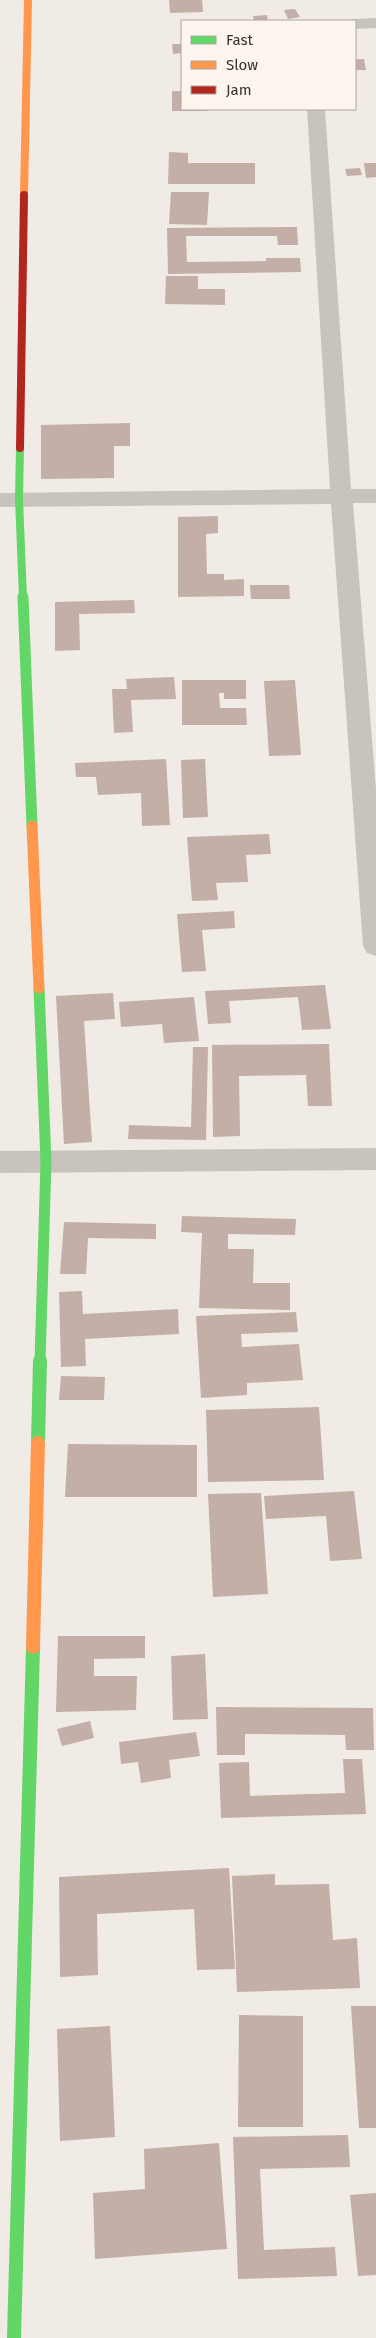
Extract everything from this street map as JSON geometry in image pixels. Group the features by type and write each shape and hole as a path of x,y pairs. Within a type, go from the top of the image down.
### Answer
{"street":[{"path":"14,2338 46,1162 10,499 28,0"},
{"path":"356,24 376,23"},
{"path":"316,110 341,496 376,946"},
{"path":"10,499 376,496"},
{"path":"0,1162 376,1159"}],"building":[{"path":"169,0 202,0 203,12 170,13"},
{"path":"295,9 300,17 288,19 284,10"},
{"path":"267,15 268,20 254,20 253,16"},
{"path":"172,44 181,44 181,53 173,54"},
{"path":"356,59 364,59 366,70 356,70"},
{"path":"172,91 181,91 181,110 207,110 207,111 172,111"},
{"path":"169,152 188,153 188,163 255,163 255,184 168,184"},
{"path":"364,163 376,163 376,177 366,178"},
{"path":"360,168 362,175 347,176 345,169"},
{"path":"171,192 209,192 207,225 169,224"},
{"path":"297,227 298,245 278,245 277,236 186,236 187,262 266,261 266,258 300,258 301,272 168,274 167,228"},
{"path":"166,276 198,276 198,289 225,289 225,305 165,304"},
{"path":"130,423 130,446 114,446 114,478 41,479 41,425"},
{"path":"218,516 218,533 206,534 207,574 224,574 224,580 244,579 244,596 178,597 178,517"},
{"path":"250,585 289,585 290,599 251,599"},
{"path":"134,600 135,613 79,614 80,650 55,651 55,602"},
{"path":"174,677 176,699 131,700 133,732 114,733 112,689 127,689 126,679"},
{"path":"182,680 246,680 246,699 224,699 224,693 219,693 220,708 246,708 247,725 182,725"},
{"path":"295,680 301,755 269,756 264,681"},
{"path":"166,759 170,825 142,826 141,793 98,795 96,777 76,777 75,763"},
{"path":"205,759 208,817 183,818 181,760"},
{"path":"269,834 271,854 246,855 248,882 216,883 218,900 192,901 187,837"},
{"path":"234,911 235,928 202,930 206,971 182,972 177,914"},
{"path":"325,985 331,1029 302,1030 298,997 229,1001 231,1023 208,1024 205,991"},
{"path":"113,993 115,1019 84,1021 92,1142 64,1144 56,996"},
{"path":"194,997 199,1041 164,1043 162,1024 121,1027 119,1002"},
{"path":"329,1044 332,1106 308,1106 306,1075 239,1076 240,1136 213,1137 212,1045"},
{"path":"193,1047 208,1047 206,1140 128,1139 129,1125 191,1127"},
{"path":"182,1216 296,1219 295,1235 228,1234 228,1249 254,1249 253,1283 290,1283 290,1310 199,1308 202,1233 181,1232"},
{"path":"64,1222 156,1224 156,1239 88,1238 86,1274 60,1274"},
{"path":"82,1291 83,1314 178,1309 179,1334 85,1339 86,1366 61,1367 59,1292"},
{"path":"296,1312 298,1332 241,1334 242,1347 299,1344 303,1380 247,1383 247,1395 201,1398 196,1316"},
{"path":"61,1376 105,1377 104,1400 59,1400"},
{"path":"319,1407 324,1480 208,1482 206,1410"},
{"path":"68,1444 197,1445 197,1497 65,1497"},
{"path":"354,1491 362,1559 330,1561 326,1516 266,1519 264,1496"},
{"path":"261,1493 268,1594 213,1597 208,1494"},
{"path":"58,1636 145,1636 145,1658 94,1659 94,1676 137,1676 136,1710 56,1712"},
{"path":"205,1654 208,1719 173,1720 171,1656"},
{"path":"216,1707 373,1708 374,1750 346,1750 345,1735 245,1734 245,1755 217,1755"},
{"path":"90,1721 94,1738 62,1746 57,1729"},
{"path":"196,1732 200,1756 169,1760 171,1778 141,1783 138,1762 121,1764 119,1742"},
{"path":"343,1759 362,1759 366,1814 221,1818 219,1763 249,1762 250,1796 345,1793"},
{"path":"229,1868 235,1969 197,1970 194,1909 97,1914 98,1975 60,1977 59,1877"},
{"path":"275,1874 275,1885 329,1884 333,1940 357,1938 360,1988 237,1992 232,1876"},
{"path":"351,2006 376,2006 376,2128 359,2128"},
{"path":"239,2015 303,2016 303,2127 238,2127"},
{"path":"110,2026 115,2137 60,2141 57,2029"},
{"path":"348,2135 350,2167 260,2169 264,2250 335,2247 337,2276 238,2279 233,2137"},
{"path":"219,2143 227,2249 95,2259 93,2193 145,2189 144,2149"},
{"path":"376,2193 376,2275 358,2276 350,2195"}],"traffic: fast":[{"path":"20,448 19,499 32,826"},
{"path":"38,1443 46,1162 39,988"},
{"path":"14,2338 33,1647"}],"traffic: slow":[{"path":"24,195 28,0"},
{"path":"32,826 39,988"},
{"path":"33,1647 38,1443"}],"traffic: jam":[{"path":"20,448 24,195"}]}
